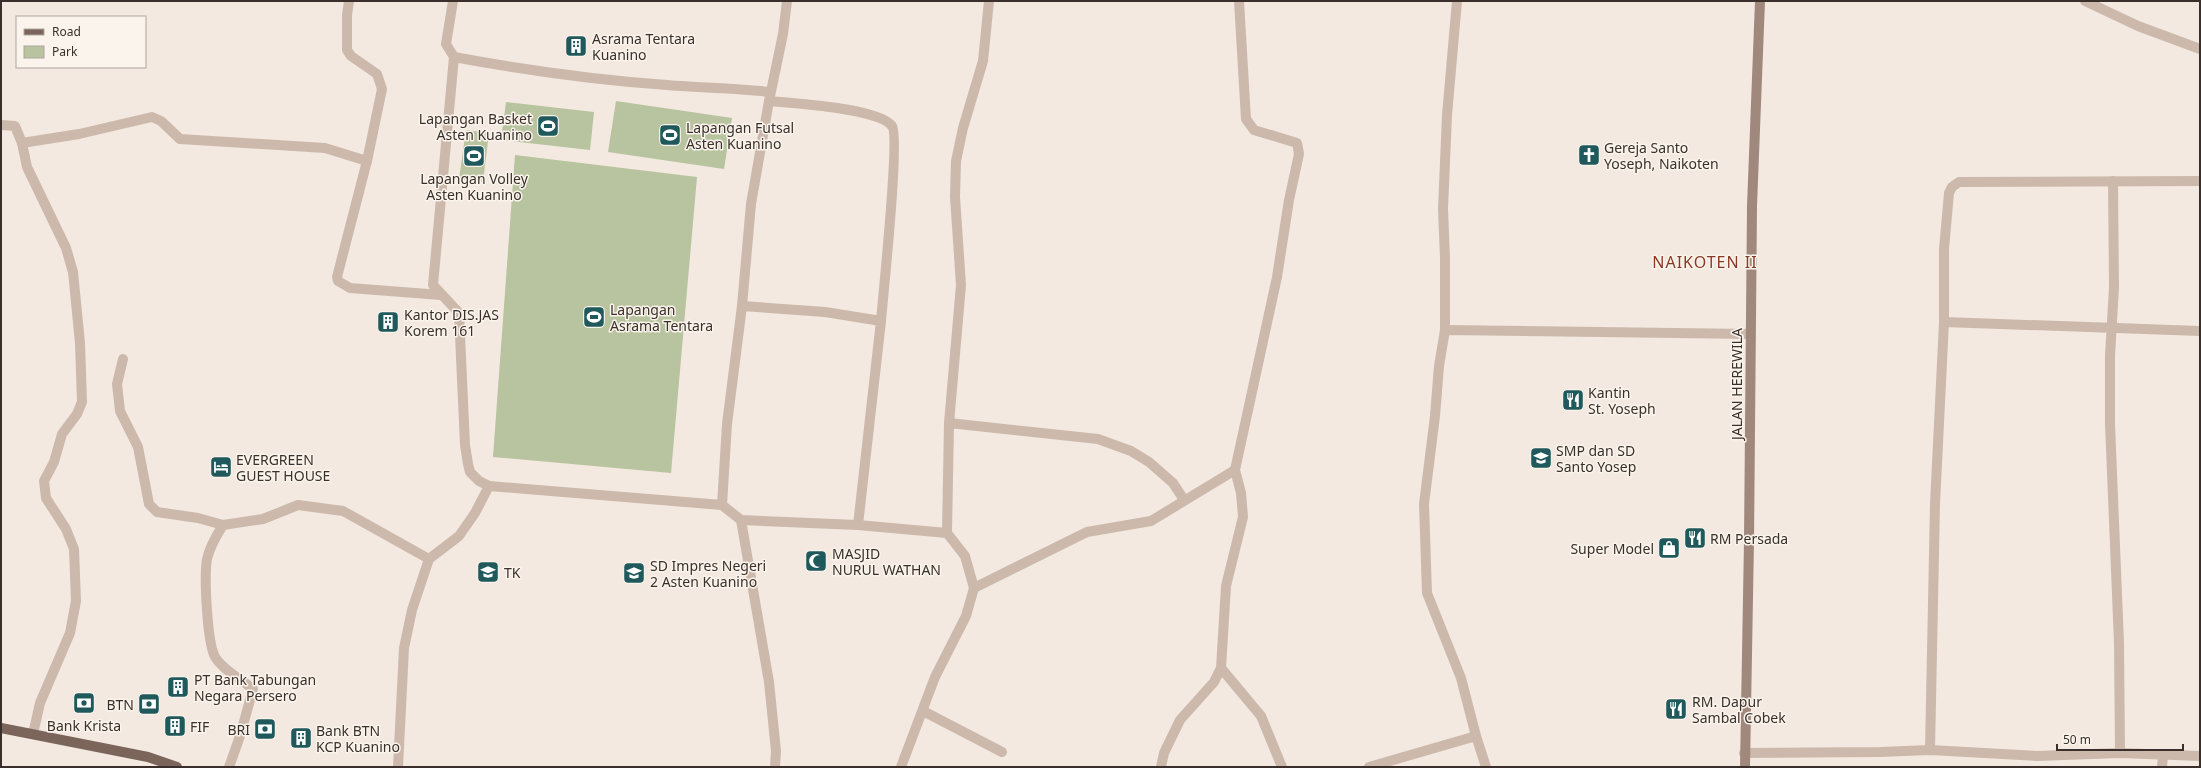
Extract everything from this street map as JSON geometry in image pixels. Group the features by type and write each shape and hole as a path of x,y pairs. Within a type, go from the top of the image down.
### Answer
{"main road":[{"name":"JALAN HEREWILA","path":"1745,767 1752,206 1760,1"},
{"path":"1,728 148,757 177,767"}],"street":[{"path":"349,1 347,15 347,50 350,56 377,74 382,89 367,161 337,278 338,281 350,288 441,295"},
{"path":"453,1 446,44 454,57 432,277 433,285 458,313 465,445 470,472 479,481 489,486 722,505 741,520 858,525 947,533"},
{"path":"722,505 727,424 742,306 751,204 769,96 783,34 787,1"},
{"path":"901,767 935,677 966,616 974,588 965,556 947,533 950,423 960,285 955,197 956,161 983,61 989,1"},
{"path":"1161,767 1166,748 1180,720 1196,700 1214,682 1221,668 1226,586 1243,517 1241,493 1235,470 1278,277 1299,148 1296,143 1254,130 1246,119 1239,1"},
{"path":"1457,1 1447,115 1443,209 1446,258 1445,330 1439,366 1424,504 1427,593 1461,678 1476,736 1486,767"},
{"path":"2085,1 2138,26 2200,49"},
{"path":"454,57 511,68 769,96 870,114 892,125 894,132 894,168 881,322 858,525"},
{"path":"22,143 92,132 152,117 161,121 180,140 325,148 367,161"},
{"path":"1,125 15,126 22,143 27,167 66,248 72,272 80,344 82,402 77,414 62,434 54,462 44,481 46,498 66,529 74,549 76,601 70,632 40,703 33,734"},
{"path":"2113,181 2114,287 2110,424 2119,643 2120,754"},
{"path":"1930,750 1935,504 1944,322 1944,249 1949,193 1956,183 2200,181"},
{"path":"742,306 825,312 881,322"},
{"path":"1944,322 2200,331"},
{"path":"1445,330 1750,334"},
{"path":"123,359 118,372 117,396 120,411 138,447 151,509 157,512 198,518 223,525 263,519 298,504 343,511 429,559"},
{"path":"950,423 1098,439 1132,451 1149,462 1173,483 1184,500"},
{"path":"974,588 1087,532 1151,521 1235,470"},
{"path":"398,767 404,648 412,610 429,559 459,536 475,513 489,486"},
{"path":"741,520 769,682 776,751 774,767"},
{"path":"223,525 213,540 207,559 206,585 212,646 215,657 221,664 253,689 240,736 229,767"},
{"path":"1221,668 1261,716 1282,767"},
{"path":"923,711 1002,752"},
{"path":"1369,767 1476,736"},
{"path":"1744,753 1930,750 2037,756 2120,754 2200,756"},
{"path":"2162,767 2163,756"}],"green space":[{"name":"Lapangan Futsal Asten Kuanino","path":"616,101 732,118 724,169 608,152"},
{"name":"Lapangan Basket Asten Kuanino","path":"506,102 594,112 590,150 501,140"},
{"name":"Lapangan Volley Asten Kuanino","path":"466,130 489,133 483,182 459,179"},
{"name":"Lapangan Asrama Tentara","path":"515,155 697,177 671,473 493,457"}],"place":[{"name":"Asrama Tentara Kuanino","path":"576,46"},
{"name":"Lapangan Basket Asten Kuanino","path":"548,126"},
{"name":"Lapangan Futsal Asten Kuanino","path":"670,135"},
{"name":"Gereja Santo Yoseph, Naikoten","path":"1589,155"},
{"name":"Lapangan Volley Asten Kuanino","path":"474,156"},
{"name":"Lapangan Asrama Tentara","path":"594,317"},
{"name":"Kantor DIS.JAS Korem 161","path":"388,322"},
{"name":"Kantin St. Yoseph","path":"1573,400"},
{"name":"SMP dan SD Santo Yosep","path":"1541,458"},
{"name":"EVERGREEN GUEST HOUSE","path":"221,467"},
{"name":"RM Persada","path":"1695,538"},
{"name":"Super Model","path":"1669,548"},
{"name":"MASJID NURUL WATHAN","path":"816,561"},
{"name":"TK","path":"488,572"},
{"name":"SD Impres Negeri 2 Asten Kuanino","path":"634,573"},
{"name":"PT Bank Tabungan Negara Persero","path":"178,687"},
{"name":"Bank Krista","path":"84,703"},
{"name":"BTN","path":"149,704"},
{"name":"RM. Dapur Sambal Cobek","path":"1676,709"},
{"name":"FIF","path":"175,726"},
{"name":"BRI","path":"265,729"},
{"name":"Bank BTN KCP Kuanino","path":"301,738"}],"district":[{"name":"NAIKOTEN II","path":"1705,262"}]}
